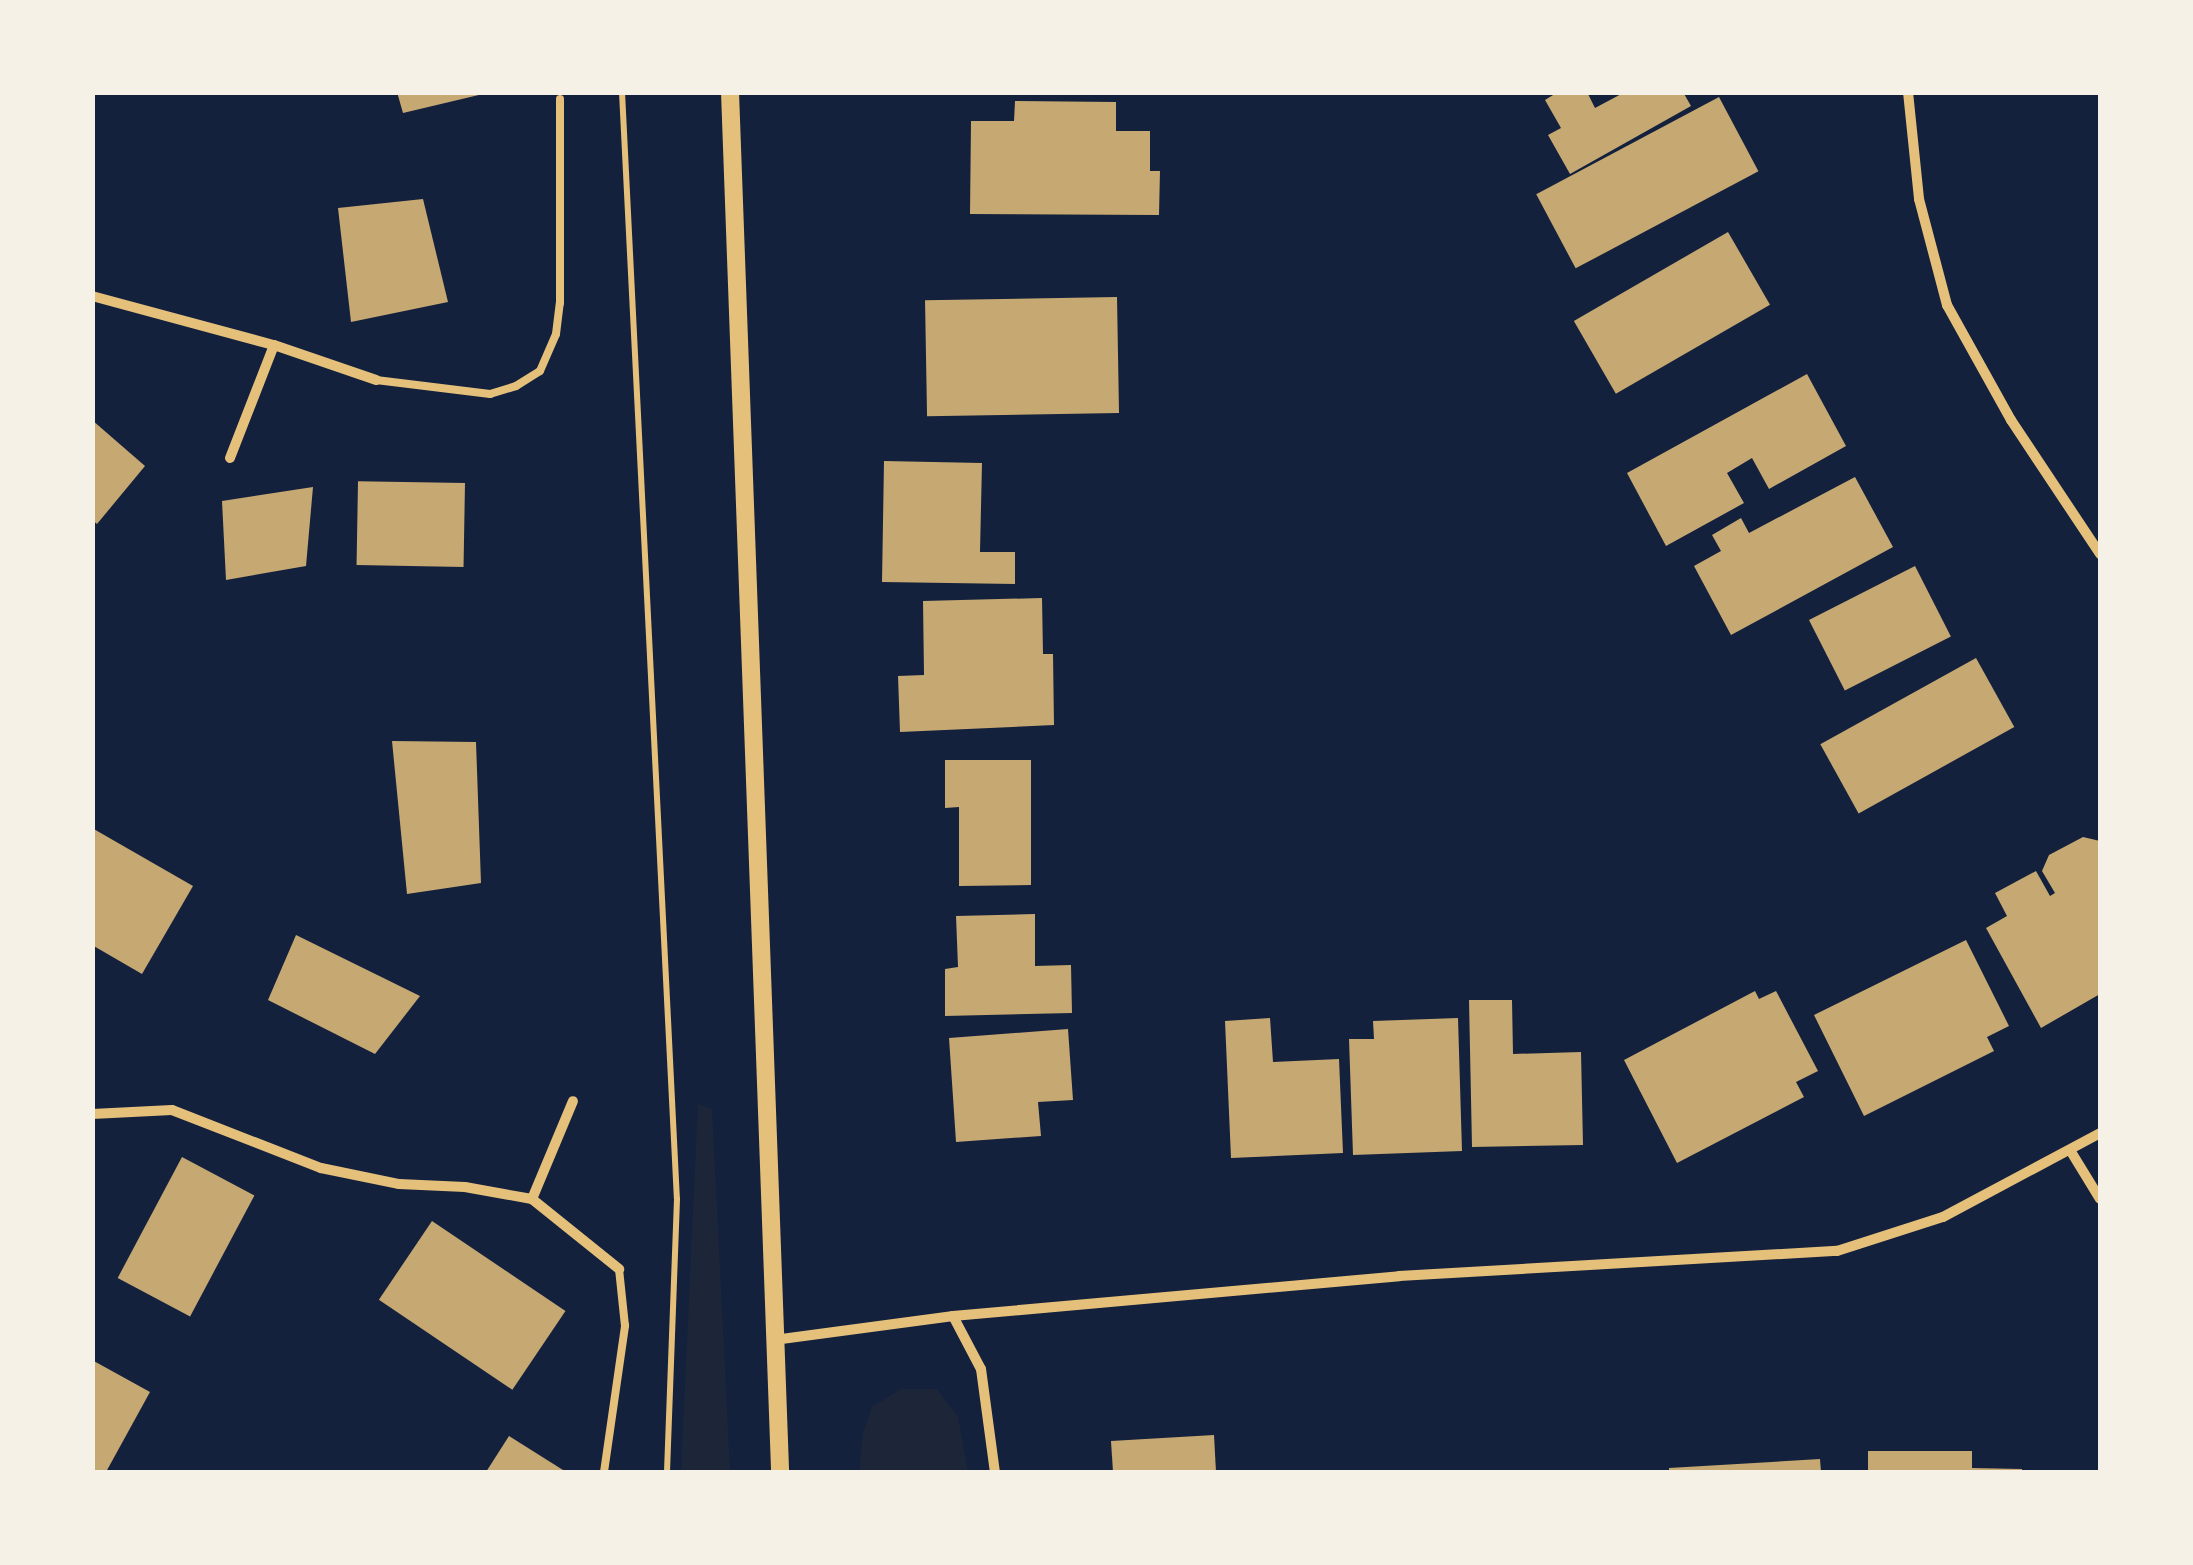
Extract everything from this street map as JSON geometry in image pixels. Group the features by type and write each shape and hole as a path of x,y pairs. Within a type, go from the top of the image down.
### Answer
{"street":[{"path":"730,92 772,1340 780,1472"},
{"path":"1908,92 1919,199 1947,306 2011,420 2100,554"},
{"path":"92,296 274,345 376,380"},
{"path":"230,458 274,345"},
{"path":"532,1199 573,1101"},
{"path":"92,1114 172,1110 321,1168 399,1184 465,1187 532,1199 619,1269"},
{"path":"772,1340 953,1316 1399,1276 1838,1251 1944,1217 2100,1133"},
{"path":"2070,1150 2100,1200"},
{"path":"953,1316 981,1369 995,1472"}],"lane":[{"path":"376,380 490,394 516,386 540,372 556,334 560,303 560,99"},
{"path":"604,1472 625,1326 619,1269"}],"path":[{"path":"622,92 677,1198 667,1472"}],"shaded area":[{"path":"698,1104 712,1109 730,1472 681,1472"},
{"path":"901,1389 937,1389 958,1417 968,1472 859,1472 863,1433 872,1407"}],"building":[{"path":"397,92 482,92 483,94 403,113"},
{"path":"1558,92 1587,92 1595,108 1625,92 1683,92 1691,106 1570,174 1548,135 1561,128 1545,100"},
{"path":"1719,97 1758,171 1576,268 1536,194"},
{"path":"1015,101 1116,102 1116,131 1150,131 1150,171 1160,171 1159,215 970,214 971,121 1014,121"},
{"path":"423,199 448,302 351,322 338,208"},
{"path":"1728,232 1770,305 1616,394 1574,321"},
{"path":"1117,297 1119,413 927,416 925,300"},
{"path":"1807,374 1846,446 1769,489 1752,458 1727,473 1744,503 1666,546 1627,473"},
{"path":"92,420 145,466 97,524 92,520"},
{"path":"884,461 982,463 980,552 1015,552 1015,584 882,582"},
{"path":"1855,477 1893,547 1731,635 1694,566 1721,551 1712,535 1741,518 1749,533"},
{"path":"358,481 465,483 464,567 357,565"},
{"path":"313,487 306,566 226,580 222,501"},
{"path":"1915,566 1951,636 1845,690 1809,620"},
{"path":"1042,598 1043,654 1053,654 1054,725 900,732 898,676 924,675 923,601"},
{"path":"1976,658 2014,727 1859,813 1820,744"},
{"path":"392,741 476,742 481,883 407,894"},
{"path":"945,760 1031,760 1031,885 959,886 959,807 945,808"},
{"path":"92,828 193,886 142,974 92,945"},
{"path":"2083,837 2100,841 2100,994 2041,1028 1986,928 2007,916 1995,893 2036,871 2050,896 2055,893 2042,871 2049,855"},
{"path":"1035,914 1035,966 1071,965 1072,1013 945,1016 945,969 958,967 956,916"},
{"path":"296,935 420,996 375,1054 268,1000"},
{"path":"1966,940 2009,1026 1987,1037 1994,1051 1864,1116 1814,1015"},
{"path":"1755,991 1759,999 1776,991 1818,1071 1796,1082 1804,1097 1677,1163 1624,1060"},
{"path":"1469,1000 1512,1000 1513,1054 1581,1052 1583,1145 1472,1147"},
{"path":"1270,1018 1273,1062 1339,1059 1343,1153 1231,1158 1225,1021"},
{"path":"1458,1018 1462,1151 1353,1155 1349,1039 1374,1039 1373,1021"},
{"path":"1068,1029 1073,1100 1038,1102 1041,1136 956,1142 949,1038"},
{"path":"182,1157 254,1195 190,1316 118,1278"},
{"path":"432,1221 565,1311 512,1390 379,1300"},
{"path":"92,1360 150,1392 106,1472 92,1472"},
{"path":"1214,1435 1216,1472 1113,1472 1111,1441"},
{"path":"509,1436 563,1470 562,1472 486,1472"},
{"path":"1868,1451 1972,1451 1972,1468 2022,1472 1868,1472"},
{"path":"1820,1459 1821,1472 1669,1472 1669,1468"}]}
